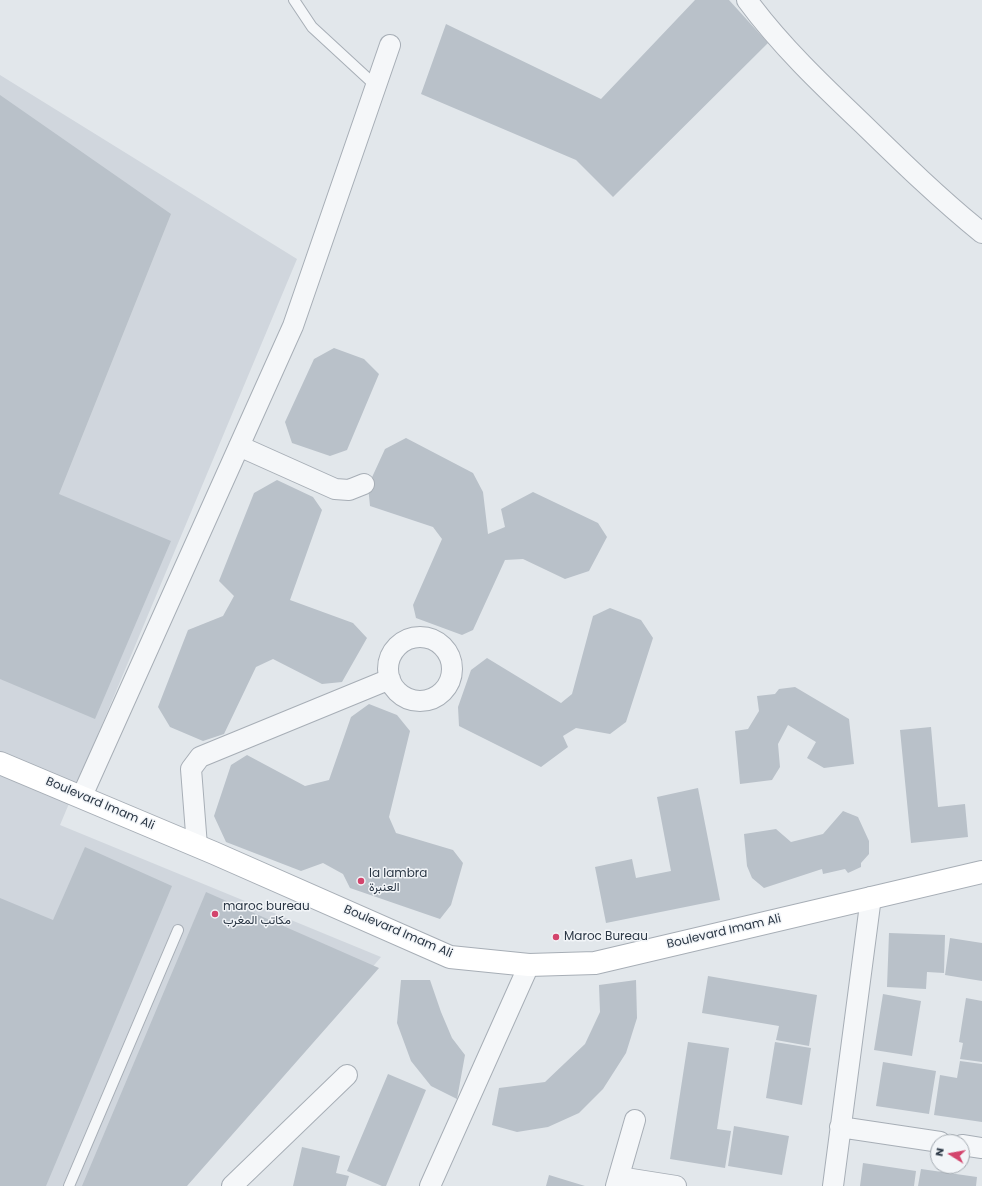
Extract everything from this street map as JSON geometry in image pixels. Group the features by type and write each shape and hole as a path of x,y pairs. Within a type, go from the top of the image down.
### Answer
{"street":[{"path":"747,0 761,20 825,88 944,202 982,233"},
{"path":"82,796 293,326 390,45"},
{"path":"239,446 335,489 349,490 364,484"},
{"path":"197,846 191,769 200,757 390,679"},
{"name":"Boulevard Imam Ali","path":"0,762 82,796 450,957 529,966 594,963 982,872"},
{"path":"833,1186 871,897"},
{"path":"430,1186 529,966"},
{"path":"237,1185 347,1075"},
{"path":"635,1120 618,1182 676,1186"},
{"path":"840,1127 930,1140"},
{"path":"970,1146 982,1148"}],"lane":[{"path":"294,0 312,27 376,86"},
{"path":"69,1186 178,930"}],"shaded area":[{"path":"0,75 297,259 60,825 381,957 186,1186 0,1186"}],"building":[{"path":"695,0 729,0 768,43 613,197 576,160 421,94 446,24 601,99"},
{"path":"0,95 171,214 59,494 171,541 95,719 0,679"},
{"path":"334,348 364,359 379,374 347,450 330,456 292,443 285,422 314,359"},
{"path":"406,438 473,473 483,492 488,534 505,527 501,509 533,492 598,523 607,537 589,571 565,579 523,559 505,560 473,630 462,635 416,618 413,605 442,539 433,527 370,506 368,486 385,449"},
{"path":"277,480 313,497 322,510 290,600 353,623 367,638 342,682 322,684 273,659 256,667 224,734 203,741 170,727 158,707 188,630 223,616 234,596 219,581 254,493"},
{"path":"610,608 641,620 653,638 626,722 610,734 576,728 563,736 568,747 541,767 459,726 458,707 471,670 487,658 561,703 572,694 593,616"},
{"path":"795,687 849,719 854,764 824,768 807,758 816,742 788,725 778,744 780,767 772,780 740,784 735,731 748,729 759,711 757,696 775,694 779,689"},
{"path":"369,704 397,715 410,731 389,817 396,833 453,850 463,863 451,905 440,919 350,888 343,874 323,863 301,871 226,842 214,816 231,765 247,755 305,786 329,780 351,717"},
{"path":"931,727 938,807 965,804 968,837 911,843 900,730"},
{"path":"698,788 720,900 606,923 595,867 632,859 636,878 671,871 657,797"},
{"path":"843,811 858,817 869,841 869,854 861,863 861,867 848,873 845,869 823,874 822,869 764,888 752,878 747,866 744,834 776,829 791,842 823,834"},
{"path":"85,847 172,886 46,1186 0,1186 0,898 53,920"},
{"path":"206,892 379,968 187,1186 82,1186"},
{"path":"889,933 945,935 944,973 927,972 926,989 887,987"},
{"path":"950,938 982,943 982,981 945,975"},
{"path":"708,976 817,995 809,1046 776,1040 779,1026 702,1013"},
{"path":"401,980 430,980 452,1038 465,1055 457,1099 431,1086 411,1061 397,1023"},
{"path":"636,980 637,1018 626,1053 603,1089 579,1113 548,1127 517,1132 492,1125 499,1088 545,1082 585,1044 600,1012 599,985"},
{"path":"883,994 921,1001 912,1056 874,1050"},
{"path":"966,998 982,1001 982,1062 960,1059 963,1043 959,1042"},
{"path":"688,1042 729,1048 717,1129 731,1131 725,1168 670,1159"},
{"path":"775,1042 811,1048 802,1105 766,1098"},
{"path":"960,1061 982,1064 982,1122 934,1115 940,1075 957,1078"},
{"path":"883,1062 936,1071 929,1114 876,1106"},
{"path":"388,1074 426,1090 386,1186 382,1186 347,1171"},
{"path":"734,1126 789,1136 782,1175 728,1166"},
{"path":"302,1147 340,1156 336,1173 349,1176 346,1186 293,1186"},
{"path":"863,1163 916,1171 914,1186 860,1186"},
{"path":"921,1169 930,1170 930,1174 956,1174 977,1177 976,1186 918,1186"},
{"path":"549,1175 585,1186 546,1186"}],"place":[{"name":"la lambra العنبرة","path":"361,881"},
{"name":"maroc bureau مكاتب المغرب","path":"215,914"},
{"name":"Maroc Bureau","path":"556,937"}]}
